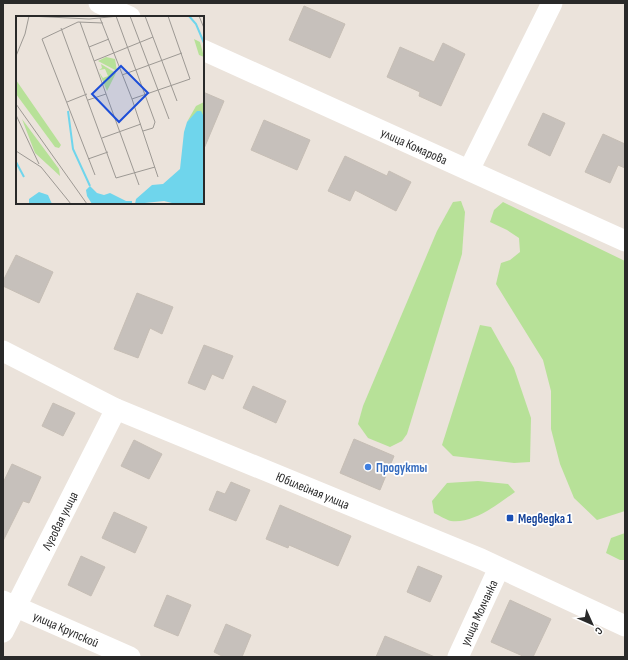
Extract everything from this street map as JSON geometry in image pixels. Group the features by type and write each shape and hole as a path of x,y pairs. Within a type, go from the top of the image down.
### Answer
{"street":[{"path":"99,3 128,16"},
{"path":"469,170 552,3"},
{"name":"улица Комарова","path":"204,50 625,241"},
{"name":"Юбилейная улица","path":"3,351 116,409 499,568 625,626"},
{"name":"Луговая улица","path":"3,632 9,604 116,409"},
{"name":"улица Молчанка","path":"458,657 499,568"},
{"name":"улица Крупской","path":"9,604 130,657"}],"green space":[{"path":"461,201 465,212 462,254 407,434 402,441 390,447 368,438 358,424 363,406 437,231 453,202"},
{"path":"503,202 625,261 625,511 597,520 574,498 560,464 551,429 551,391 543,360 496,284 501,263 510,260 520,252 519,238 507,230 490,222 494,210"},
{"path":"480,325 491,327 514,368 531,418 530,462 514,463 453,456 442,445"},
{"path":"478,481 508,484 515,492 485,512 468,519 451,521 434,513 432,501 447,483"},
{"path":"625,533 625,560 620,560 606,553 611,538"}],"building":[{"path":"304,6 345,24 330,58 289,40"},
{"path":"443,43 465,54 441,106 419,96 420,92 387,77 400,47 434,62"},
{"path":"204,92 224,101 204,149"},
{"path":"543,113 565,123 550,156 528,145"},
{"path":"264,120 310,140 297,170 251,150"},
{"path":"603,134 625,144 625,168 618,165 610,183 585,172"},
{"path":"345,156 387,176 389,171 411,182 396,211 355,190 350,201 328,191"},
{"path":"16,255 53,272 39,303 3,286 3,281"},
{"path":"137,293 173,307 162,334 150,328 138,358 114,349"},
{"path":"204,345 233,356 223,379 212,374 205,390 188,383"},
{"path":"253,386 286,401 276,423 243,408"},
{"path":"53,403 75,413 63,436 42,426"},
{"path":"354,439 394,456 380,490 340,473"},
{"path":"134,440 162,454 149,479 121,466"},
{"path":"12,464 41,477 29,503 23,501 3,541 3,483"},
{"path":"231,482 250,490 236,521 209,510 217,491 225,494"},
{"path":"280,505 351,536 338,566 289,545 288,548 266,539"},
{"path":"114,512 147,527 135,553 102,538"},
{"path":"81,556 105,567 91,596 68,585"},
{"path":"418,566 442,576 430,602 407,592"},
{"path":"167,595 191,605 178,636 154,626"},
{"path":"510,600 551,619 533,657 525,657 491,642"},
{"path":"226,624 251,635 242,657 224,657 214,652"},
{"path":"385,636 435,657 376,657"}],"place":[{"name":"Продукты","path":"368,467"},
{"name":"Медведка 1","path":"510,518"}]}
